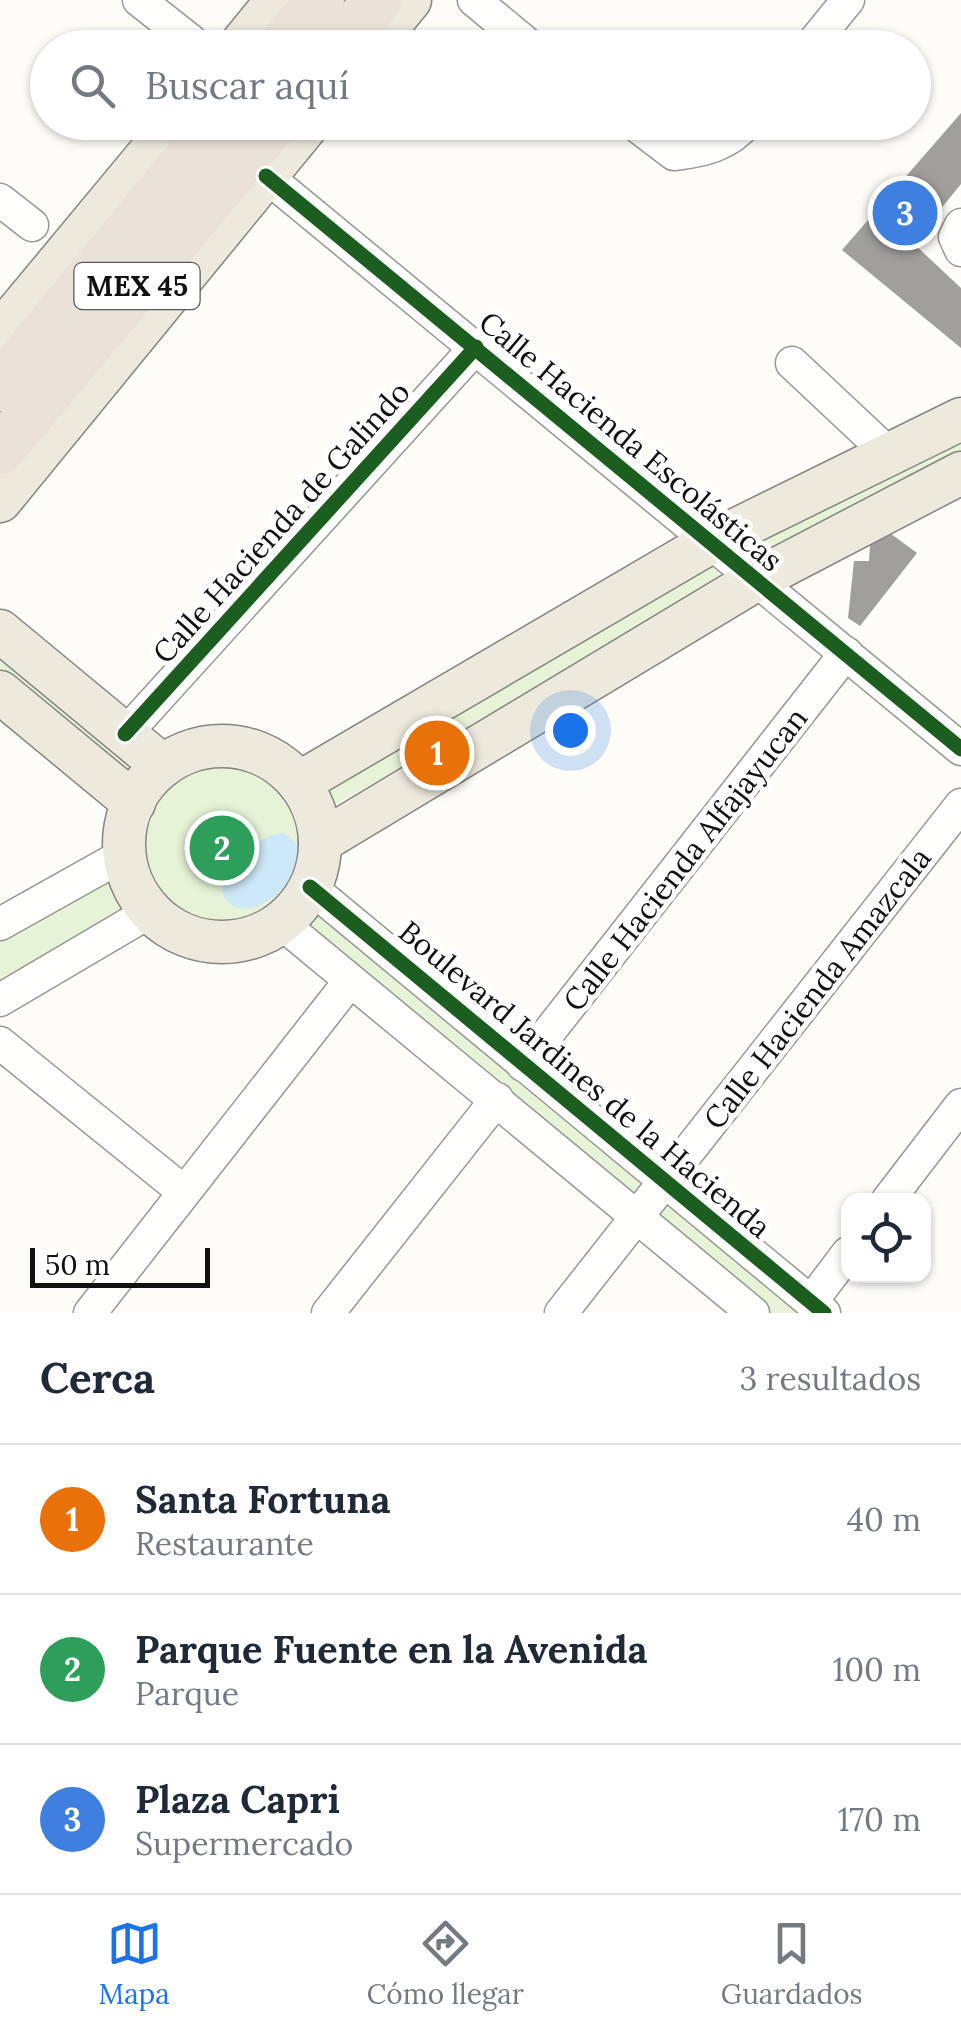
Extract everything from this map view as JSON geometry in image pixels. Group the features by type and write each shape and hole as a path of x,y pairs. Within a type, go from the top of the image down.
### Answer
{"highway":[{"path":"353,30 377,0"},
{"name":"MEX 45","path":"0,387 203,140"},
{"name":"MEX 45","path":"0,450 259,140"}],"main road":[{"path":"386,30 410,0"},
{"path":"0,332 160,140"},
{"path":"0,501 295,140"},
{"path":"299,783 711,542 961,419"},
{"path":"320,842 754,581 961,473"},
{"path":"0,631 164,766"},
{"path":"0,692 134,803"},
{"path":"202,748 238,748 272,760 299,783 314,810 320,842 318,865 298,906 280,922 244,939 210,940 178,931 151,910 133,884 125,854 126,828 144,785 164,766 202,748"}],"street":[{"path":"138,0 177,30"},
{"path":"474,0 510,30"},
{"path":"824,30 848,0"},
{"path":"656,140 674,154 706,151 725,140"},
{"name":"Calle Hacienda Escolásticas","path":"266,176 961,749"},
{"path":"0,200 32,225"},
{"path":"961,225 954,237 961,250"},
{"name":"Calle Hacienda de Galindo","path":"126,734 476,348"},
{"path":"792,363 890,454"},
{"name":"Calle Hacienda Alfajayucan","path":"523,1065 846,653"},
{"name":"Calle Hacienda Amazcala","path":"561,1313 961,805"},
{"path":"0,924 125,854"},
{"name":"Boulevard Jardines de la Hacienda","path":"310,887 817,1308"},
{"path":"0,1000 151,910"},
{"path":"280,922 753,1313"},
{"path":"90,1313 350,981"},
{"path":"0,1043 184,1192"},
{"path":"328,1313 497,1099"},
{"path":"893,1193 961,1106"},
{"path":"817,1308 841,1265"}],"green space":[{"path":"961,428 961,464 760,563 732,538"},
{"path":"704,558 729,584 320,813 309,786"},
{"path":"0,648 143,761 128,777 0,680"},
{"path":"222,747 259,754 291,775 312,807 319,844 312,881 291,913 259,934 222,941 185,934 153,913 132,881 125,844 132,807 153,775 185,754"},
{"path":"120,864 138,912 0,991 0,932"},
{"path":"309,896 820,1313 766,1313 288,924"}],"water":[{"path":"284,833 296,844 300,858 286,886 259,905 232,905 223,895 226,872 258,841"}],"building":[{"path":"961,113 961,184 913,243 961,288 961,348 842,250"},
{"path":"883,528 917,553 860,626 848,618 854,561 869,561 870,545"}],"cycle path":[{"path":"266,176 961,749"},
{"path":"125,734 476,347"},
{"path":"310,887 824,1313"}],"place":[{"name":"Plaza Capri","path":"905,213"},
{"name":"Santa Fortuna","path":"437,753"},
{"name":"Parque Fuente en la Avenida","path":"222,848"}]}
